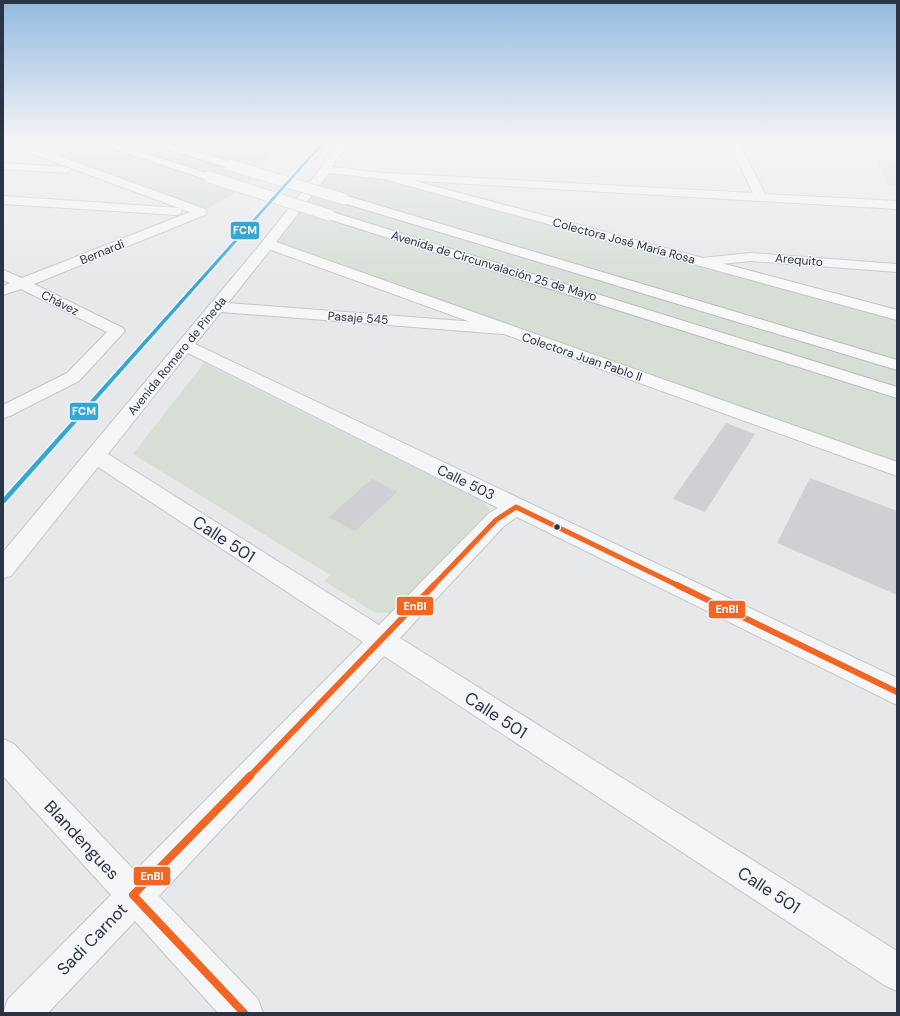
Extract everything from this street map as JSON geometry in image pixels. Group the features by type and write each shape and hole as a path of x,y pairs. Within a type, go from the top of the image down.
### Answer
{"main road":[{"name":"Avenida de Circunvalación 25 de Mayo","path":"242,187 897,393"},
{"name":"Avenida de Circunvalación 25 de Mayo","path":"305,187 897,365"},
{"name":"Avenida Romero de Pineda","path":"268,244 312,187"},
{"name":"Colectora José María Rosa","path":"427,187 897,315"},
{"name":"Colectora Juan Pablo II","path":"268,244 502,329 897,469"},
{"path":"579,293 897,407"},
{"path":"770,327 897,358"}],"street":[{"path":"134,187 201,212"},
{"path":"589,187 897,205"},
{"path":"756,187 761,197"},
{"path":"3,200 201,212"},
{"name":"Bernardi","path":"3,291 201,212"},
{"name":"Avenida Romero de Pineda","path":"3,568 268,244"},
{"name":"Arequito","path":"701,262 751,256 897,268"},
{"name":"Chávez","path":"3,274 117,331 73,376 3,412"},
{"name":"Pasaje 545","path":"215,308 502,329"},
{"name":"Calle 503","path":"186,346 897,692"},
{"name":"Calle 501","path":"96,456 381,642 897,972"},
{"name":"Sadi Carnot","path":"22,1013 133,895 381,642 496,520 516,507"},
{"name":"Blandengues","path":"3,754 244,1013"}],"shaded area":[{"path":"134,187 243,187 201,212"},
{"path":"312,187 427,187 897,315 897,469 268,244"},
{"path":"204,363 483,502 490,510 391,613 374,612 324,581 330,575 133,454"}],"building":[{"path":"726,423 755,434 705,512 673,499"},
{"path":"810,478 897,511 897,595 777,543"},
{"path":"372,479 397,492 355,531 329,517"}],"transit line":[{"name":"FCM","path":"3,502 284,187"},
{"name":"EnBI","path":"244,1013 133,895 381,642 496,520 516,507 897,692"}]}
